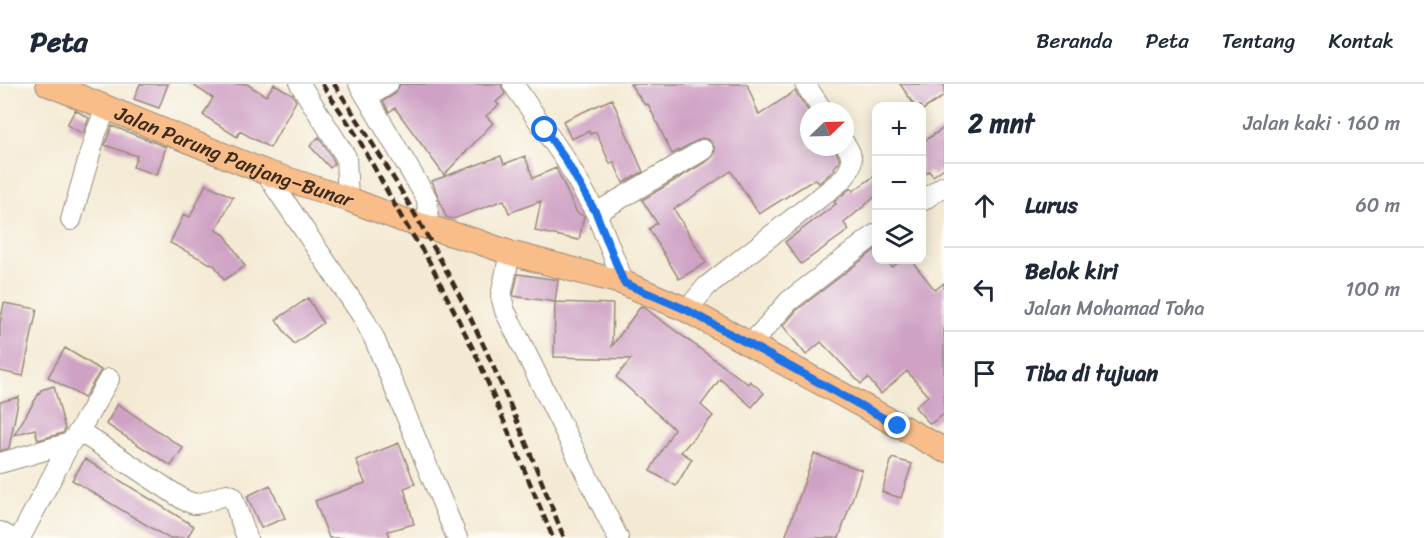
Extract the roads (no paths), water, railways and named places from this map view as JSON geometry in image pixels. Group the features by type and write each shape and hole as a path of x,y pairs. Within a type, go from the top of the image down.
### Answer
{"main road":[{"name":"Jalan Parung Panjang–Bunar","path":"48,84 265,172 425,227 510,253 624,283 687,310 944,450"}],"street":[{"path":"300,84 346,157 348,199"},
{"path":"388,84 363,91 427,199 425,227"},
{"path":"513,84 565,159 596,213 624,283"},
{"path":"805,84 817,102"},
{"path":"71,220 96,133 106,108"},
{"path":"596,213 703,150"},
{"path":"687,310 706,286 842,180 852,163 851,156"},
{"path":"265,172 369,328 457,538"},
{"path":"926,198 944,186"},
{"path":"751,344 789,302 872,237"},
{"path":"510,253 501,296 505,311 618,538"},
{"path":"20,538 108,379"},
{"path":"0,463 74,437 194,504 227,494 232,496 247,538"},
{"path":"0,532 11,538"}],"railway":[{"path":"322,84 357,136 403,220 429,261 477,357 553,538"},
{"path":"334,84 402,192 458,293 506,397 564,538"}]}
